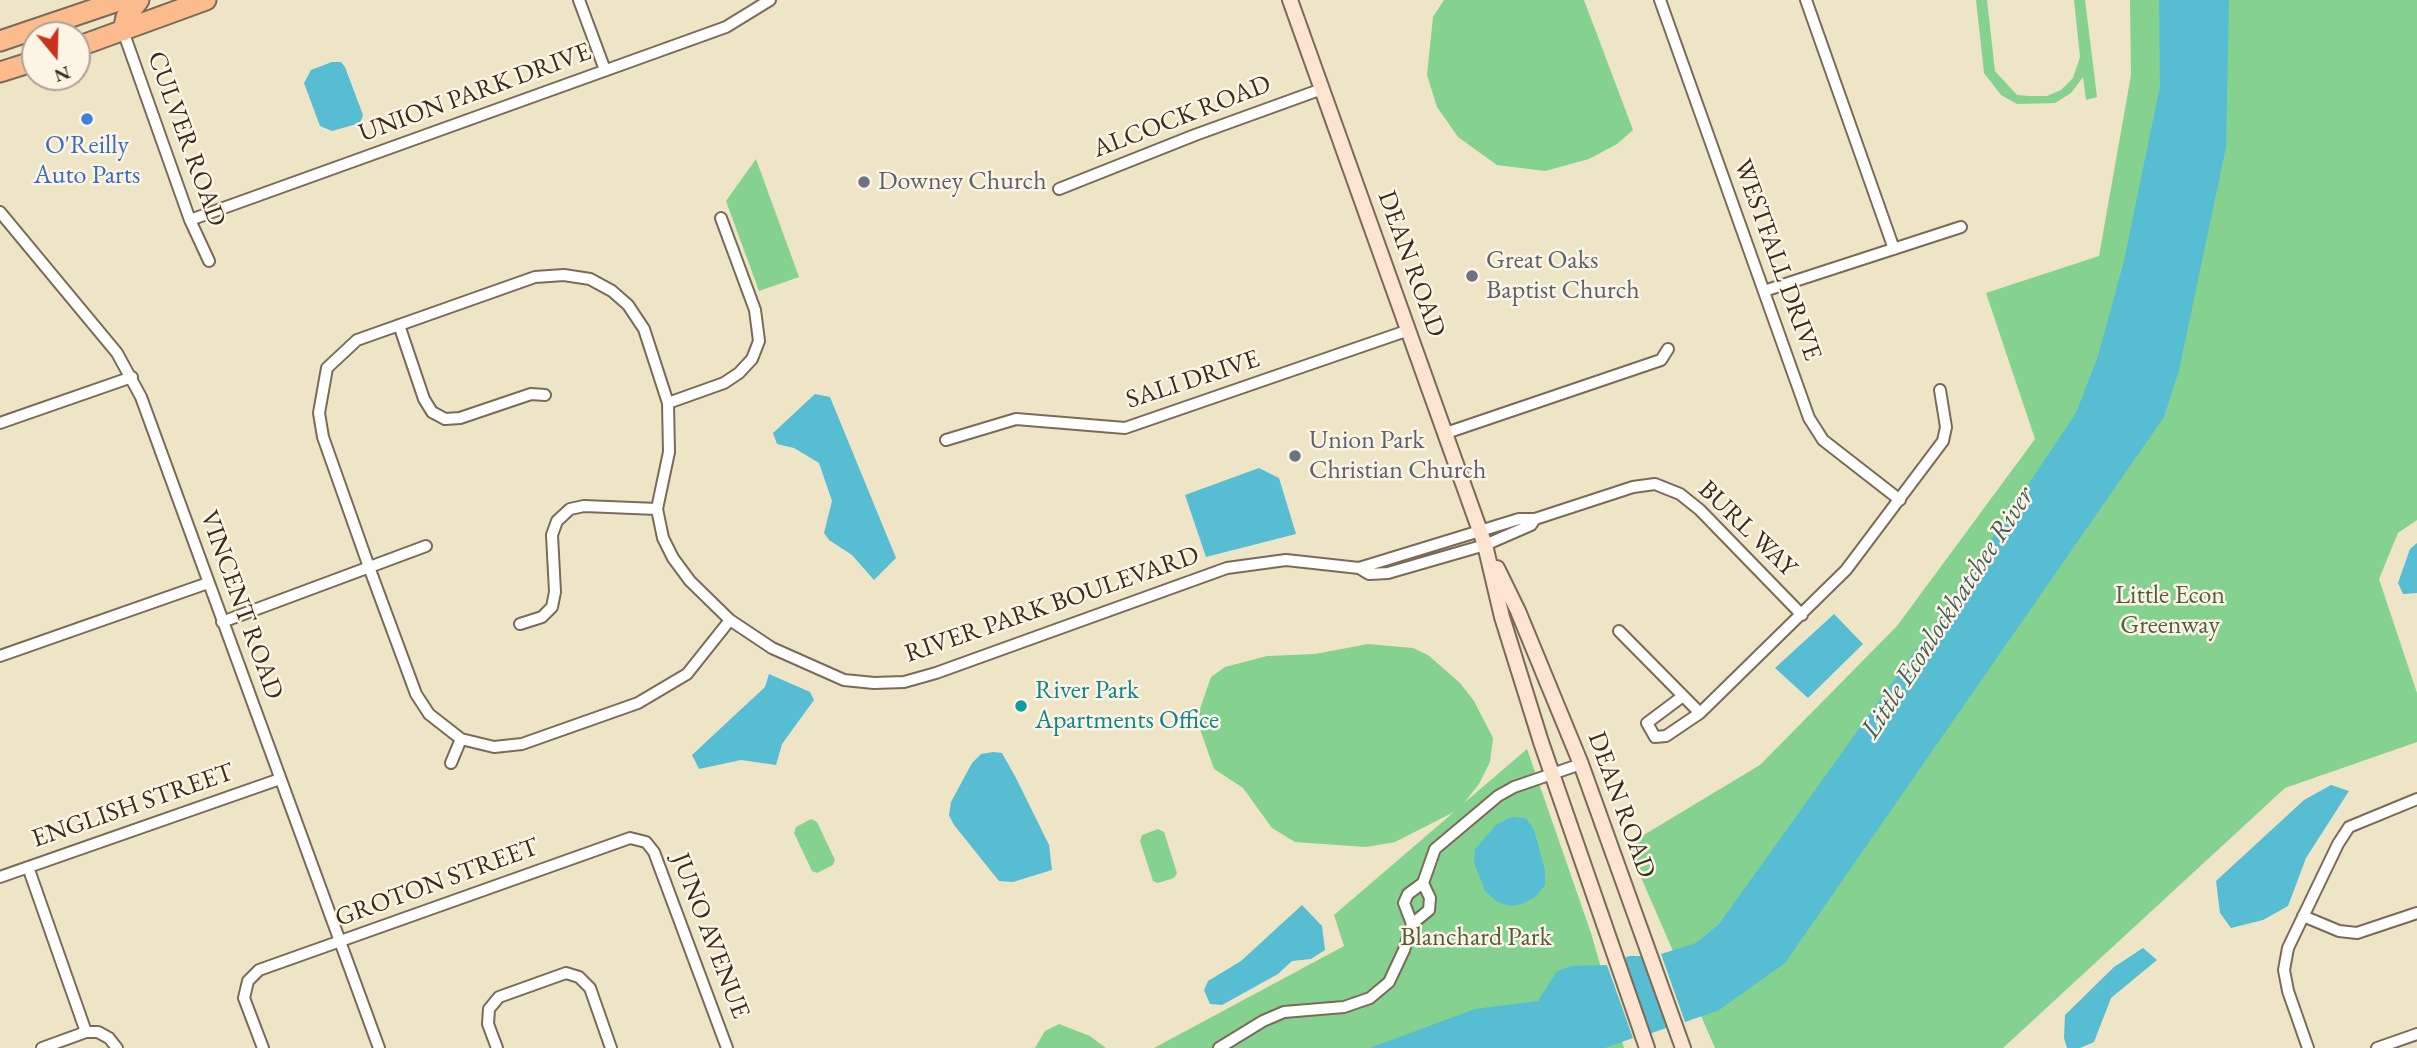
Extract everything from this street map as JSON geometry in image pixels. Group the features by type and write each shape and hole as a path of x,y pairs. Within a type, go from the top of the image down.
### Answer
{"highway":[{"path":"0,41 101,3 121,0"},
{"path":"123,31 126,17 139,0"},
{"path":"91,42 206,0"},
{"path":"0,72 21,65"}],"main road":[{"name":"DEAN ROAD","path":"1290,0 1483,538 1503,617 1551,774 1647,1048"},
{"name":"DEAN ROAD","path":"1483,538 1518,611 1581,764 1683,1048"}],"street":[{"path":"579,0 605,70"},
{"name":"UNION PARK DRIVE","path":"190,220 726,27 770,0"},
{"name":"WESTFALL DRIVE","path":"1660,0 1809,418 1823,440 1900,500"},
{"path":"1806,0 1894,249"},
{"name":"CULVER ROAD","path":"123,31 190,220 209,261"},
{"name":"ALCOCK ROAD","path":"1059,189 1195,135 1322,89"},
{"name":"VINCENT ROAD","path":"0,212 117,353 132,377 379,1048"},
{"path":"668,402 724,383 739,373 752,359 759,341 760,326 721,218"},
{"path":"1764,291 1961,227"},
{"name":"RIVER PARK BOULEVARD","path":"730,620 687,674 638,703 522,744 494,747 461,739 429,715 416,694 369,567 323,437 319,413 327,368 358,340 535,277 564,275 590,279 628,305 644,329 668,402 669,453 657,509 663,538 673,558 690,581 730,620 772,648 844,680 904,682 936,673 1227,568 1286,560 1359,568 1369,574 1397,572 1483,538"},
{"path":"399,325 424,399 432,412 445,419 460,418 531,394 545,395"},
{"name":"SALI DRIVE","path":"946,440 1016,419 1125,428 1409,330"},
{"path":"1446,433 1661,360 1668,349"},
{"path":"0,423 132,377"},
{"path":"1683,696 1647,723 1655,737 1666,736 1700,713 1846,570 1944,441 1945,409 1940,390"},
{"name":"BURL WAY","path":"1483,538 1531,525 1535,519 1633,487 1655,484 1680,494 1700,510 1802,615"},
{"path":"520,624 542,617 552,607 555,592 552,536 557,521 570,509 584,506 657,509"},
{"path":"222,622 426,546"},
{"path":"0,656 208,583"},
{"path":"1619,631 1700,713"},
{"path":"451,763 461,739"},
{"path":"1412,924 1404,904 1408,894 1423,883 1435,849 1476,811 1514,787 1581,764"},
{"name":"ENGLISH STREET","path":"0,877 280,779"},
{"path":"2308,1048 2284,970 2288,948 2338,844 2350,827 2417,799"},
{"name":"GROTON STREET","path":"263,1048 244,998 248,981 259,970 630,838 646,842"},
{"name":"JUNO AVENUE","path":"646,842 654,852 727,1048"},
{"path":"28,867 86,1032"},
{"path":"1219,1048 1263,1021 1284,1012 1344,1007 1370,998 1396,971 1412,924 1425,915 1431,904 1423,883"},
{"path":"2303,916 2339,930 2357,933 2417,913"},
{"path":"497,1048 488,1024 489,1009 499,997 566,973 579,976 590,988 611,1048"},
{"path":"42,1048 86,1032 98,1032 109,1038 117,1048"},
{"path":"2377,1048 2417,1034"}],"green space":[{"path":"1444,0 1584,0 1633,130 1617,144 1589,159 1545,171 1497,165 1458,137 1437,107 1427,75 1433,17"},
{"path":"1976,0 1987,0 1995,71 2017,95 2047,96 2061,90 2073,78 2080,57 2074,0 2085,0 2097,97 2086,100 2083,77 2071,93 2055,103 2017,104 2001,95 1984,73"},
{"name":"Little Econ Greenway","path":"2130,0 2417,0 2417,520 2398,533 2379,579 2417,693 2417,742 2285,788 2003,1048 1715,1048 1627,845 1760,765 1897,626 2035,439 1986,293 2099,256 2131,75"},
{"path":"756,159 799,277 759,291 726,201"},
{"name":"Blanchard Park","path":"1368,644 1413,648 1428,655 1460,683 1474,701 1493,738 1490,762 1479,784 1464,803 1527,749 1591,933 1624,1048 1154,1048 1344,946 1334,915 1454,812 1395,842 1366,847 1295,842 1272,828 1243,788 1214,769 1201,732 1199,712 1211,677 1225,667 1267,656 1315,654"},
{"path":"811,819 817,822 835,860 833,865 817,873 812,871 794,833 796,827"},
{"path":"1158,829 1164,832 1177,873 1174,878 1158,883 1153,881 1140,841 1142,835"},
{"path":"1059,1024 1090,1036 1106,1048 1035,1048 1045,1031"}],"water":[{"name":"Little Econlockhatchee River","path":"2159,0 2229,0 2226,147 2179,370 2164,417 1785,963 1719,1010 1685,1022 1661,954 1696,943 1719,924 1937,620 2076,413 2098,356 2124,261 2160,86"},
{"path":"332,62 341,62 345,67 363,115 360,123 332,131 320,126 304,83 311,70"},
{"path":"815,394 830,397 896,558 874,580 852,555 829,540 824,533 832,501 819,463 794,448 777,444 773,433"},
{"path":"1259,468 1279,478 1296,534 1206,557 1185,495"},
{"path":"2417,543 2417,593 2403,594 2398,583 2410,549"},
{"path":"1834,614 1863,644 1808,698 1775,668"},
{"path":"769,674 810,692 814,700 782,744 776,765 741,760 699,769 692,755 765,687"},
{"path":"1002,753 1016,778 1049,845 1052,870 1013,882 999,881 949,815 951,802 972,763 981,754"},
{"path":"2331,785 2349,791 2306,858 2288,906 2263,920 2231,928 2220,913 2216,881 2304,800"},
{"path":"1511,817 1526,818 1534,830 1545,870 1545,885 1535,897 1522,904 1510,906 1497,902 1485,891 1474,862 1475,849 1496,825"},
{"path":"1302,905 1322,926 1325,950 1311,959 1292,961 1278,974 1222,1005 1210,1004 1204,990 1208,981 1241,961"},
{"path":"2143,948 2157,960 2111,998 2094,1042 2080,1048 2067,1048 2064,1038 2065,1015 2114,967"},
{"path":"1629,956 1651,956 1675,1025 1643,1036 1617,962"},
{"path":"1607,965 1633,1038 1605,1048 1370,1048 1475,1009 1538,1001 1557,971 1572,966"}],"place":[{"name":"O'Reilly Auto Parts","path":"87,119"},
{"name":"Downey Church","path":"864,182"},
{"name":"Great Oaks Baptist Church","path":"1472,276"},
{"name":"Union Park Christian Church","path":"1295,456"},
{"name":"River Park Apartments Office","path":"1021,706"}]}
